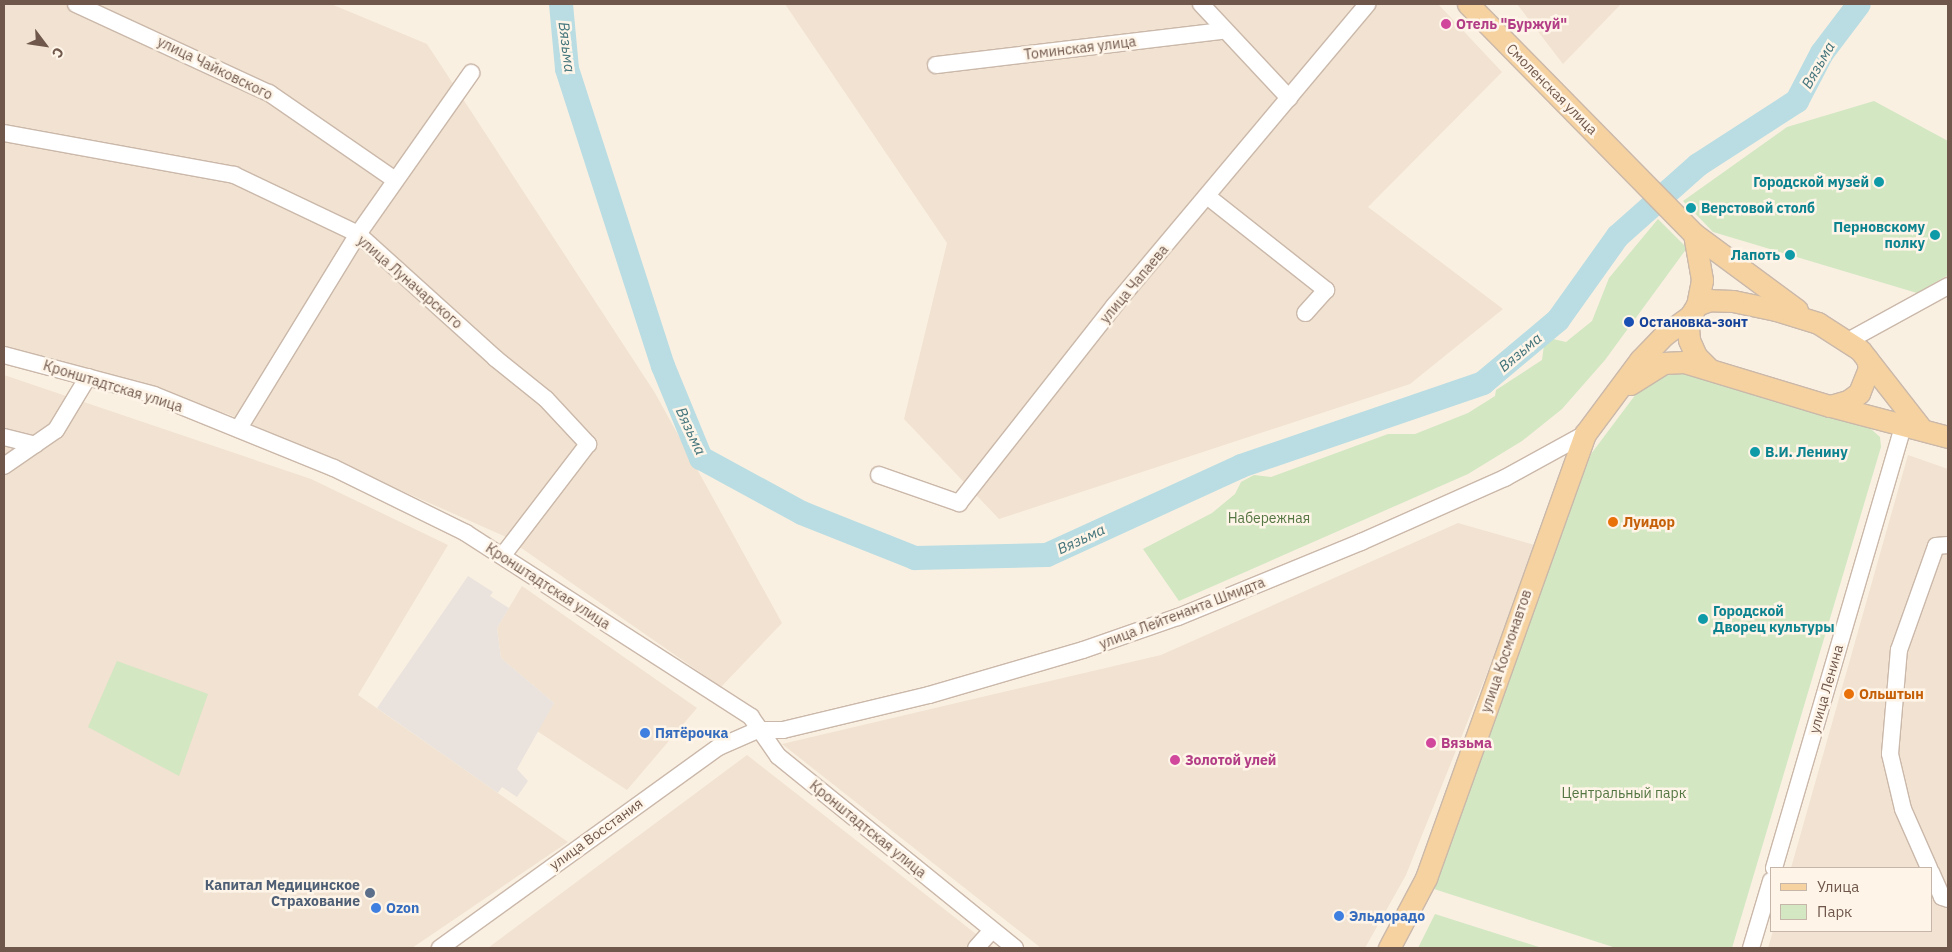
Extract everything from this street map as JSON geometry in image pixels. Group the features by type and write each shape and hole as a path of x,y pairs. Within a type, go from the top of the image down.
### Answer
{"main road":[{"name":"Смоленская улица","path":"1468,4 1691,230 1759,285 1818,323"},
{"path":"1691,230 1702,280 1688,340 1696,356 1708,368"},
{"path":"1610,400 1664,335 1694,310 1710,300 1733,301 1818,323 1848,341 1867,359 1913,426"},
{"path":"1830,406 1848,401 1859,393 1867,380 1867,359"},
{"path":"1610,400 1646,372 1663,363 1684,362 1830,406 1913,426 1948,437"},
{"name":"улица Космонавтов","path":"1389,948 1426,878 1585,434 1610,400"}],"street":[{"name":"улица Чайковского","path":"76,4 269,93 396,180"},
{"path":"1201,4 1223,31 1289,98"},
{"name":"улица Чапаева","path":"879,475 959,503 1114,306 1367,4"},
{"name":"Томинская улица","path":"936,65 1223,31"},
{"path":"239,428 358,234 471,73"},
{"name":"улица Луначарского","path":"4,133 234,175 358,234 495,358 546,398 588,444 503,556"},
{"path":"1207,196 1326,290 1305,313"},
{"path":"1848,341 1948,286"},
{"name":"Кронштадтская улица","path":"4,355 154,395 239,428 342,473 466,533 751,717 758,730 778,756 1015,948"},
{"path":"4,466 56,430 88,377"},
{"name":"улица Ленина","path":"1774,867 1913,426"},
{"name":"улица Лейтенанта Шмидта","path":"758,730 783,730 929,695 1083,650 1178,617 1361,542 1505,478 1585,434"},
{"path":"4,437 34,445"},
{"path":"1929,867 1903,809 1890,754 1899,650 1936,546 1948,545"},
{"name":"улица Восстания","path":"440,948 719,747 758,730"},
{"path":"1932,874 1942,897 1948,899"},
{"path":"1751,948 1770,884"},
{"path":"976,948 992,930"}],"shaded area":[{"path":"4,4 331,4 427,44 655,393 782,623 721,687 504,536 228,414 4,348"},
{"path":"785,4 1438,4 1502,72 1368,207 1503,309 1410,384 999,519 904,419 947,243"},
{"path":"1517,4 1621,4 1563,64"},
{"path":"4,375 311,479 448,545 358,695 568,842 412,948 4,948"},
{"path":"1908,455 1948,469 1948,948 1768,948 1773,932 1932,932 1932,867 1791,867"},
{"path":"1458,523 1538,546 1406,875 1365,948 1041,948 782,744 1161,655"},
{"path":"468,576 493,592 490,596 509,608 497,628 501,658 554,703 517,769 528,781 517,797 502,787 498,793 377,708"},
{"path":"522,586 697,708 627,790 537,731 554,703 501,658 497,628"},
{"path":"747,755 994,948 488,948"}],"green space":[{"path":"1874,101 1948,141 1948,275 1917,293 1713,232 1683,201 1787,127"},
{"name":"Набережная","path":"1658,219 1687,248 1605,360 1562,409 1522,441 1468,474 1179,601 1143,549 1212,513 1235,494 1241,482 1254,475 1271,477 1388,434 1415,434 1468,413 1495,396 1496,390 1542,360 1544,345 1553,339 1566,342 1592,321 1609,278"},
{"name":"Центральный парк","path":"1675,370 1871,429 1880,437 1881,447 1732,948 1616,948 1431,888 1591,454 1642,386 1651,377"},
{"path":"117,661 208,694 179,776 88,727"},
{"path":"1435,914 1542,948 1418,948"}],"waterway":[{"name":"Вязьма","path":"561,4 567,69 663,366 701,458 802,513 915,558 1047,555 1241,466 1483,383 1558,320 1618,236 1698,165 1797,101 1822,53 1859,4"}],"place":[{"name":"Отель \"Буржуй\"","path":"1446,24"},
{"name":"Городской музей","path":"1879,182"},
{"name":"Верстовой столб","path":"1691,208"},
{"name":"Перновскому полку","path":"1935,235"},
{"name":"Лапоть","path":"1790,255"},
{"name":"Остановка-зонт","path":"1629,322"},
{"name":"В.И. Ленину","path":"1755,452"},
{"name":"Луидор","path":"1613,522"},
{"name":"Городской Дворец культуры","path":"1703,619"},
{"name":"Ольштын","path":"1849,694"},
{"name":"Пятёрочка","path":"645,733"},
{"name":"Вязьма","path":"1431,743"},
{"name":"Золотой улей","path":"1175,760"},
{"name":"Капитал Медицинское Страхование","path":"370,893"},
{"name":"Ozon","path":"376,908"},
{"name":"Эльдорадо","path":"1339,916"}]}
